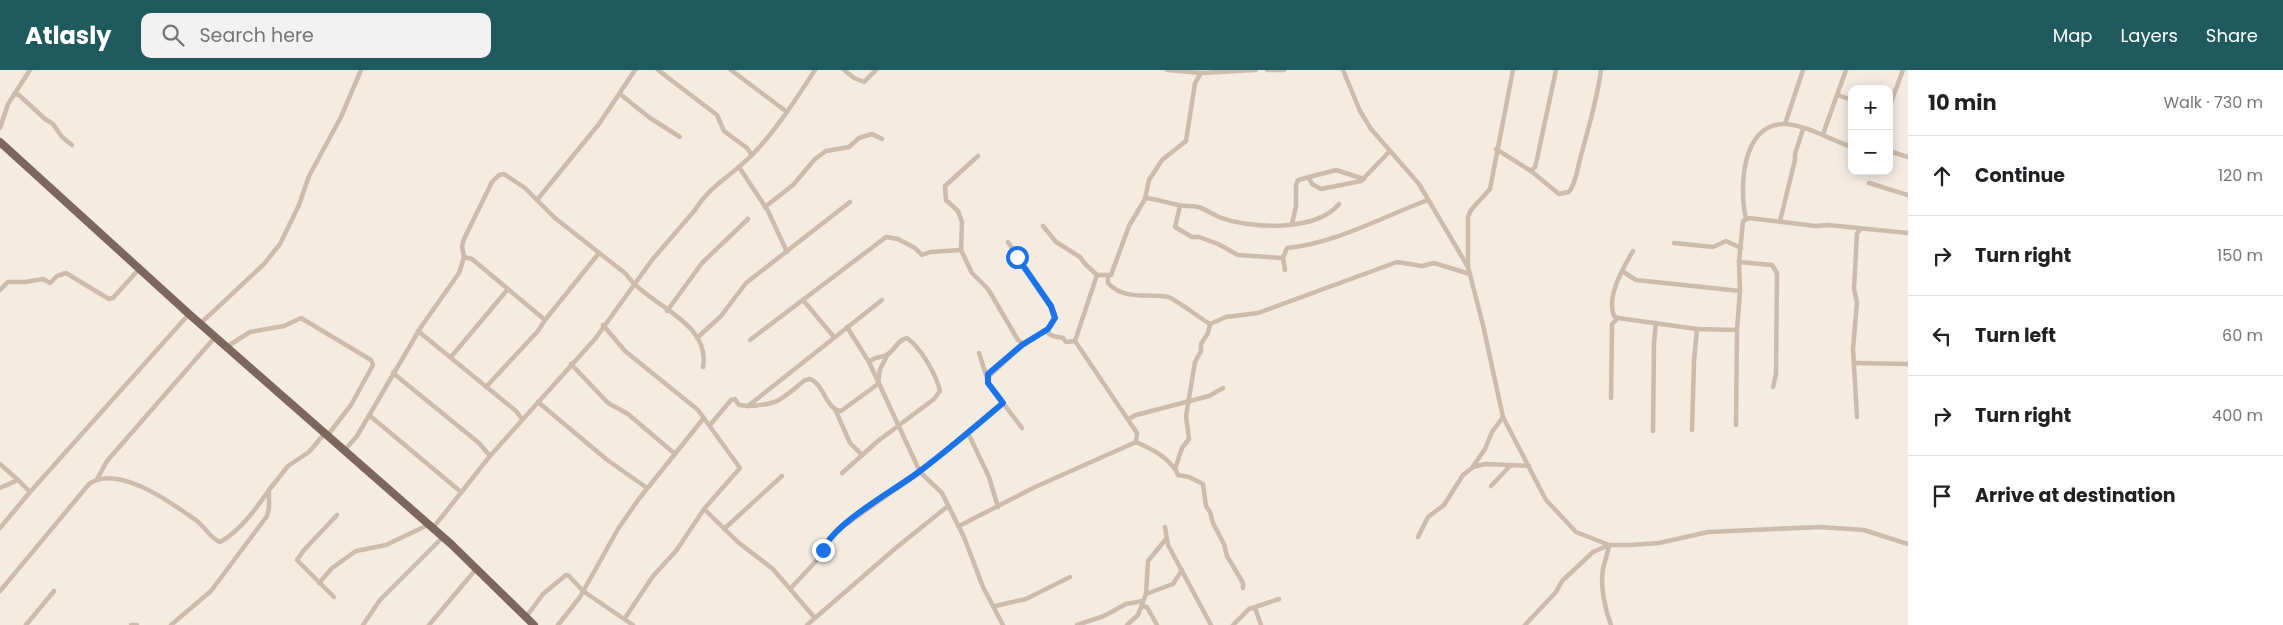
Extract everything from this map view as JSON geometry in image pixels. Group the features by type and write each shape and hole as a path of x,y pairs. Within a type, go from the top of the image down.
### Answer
{"main road":[{"path":"0,142 189,314 202,323 443,537 534,625"}],"street":[{"path":"0,128 14,94 30,70"},
{"path":"202,323 258,270 280,244 299,205 309,176 340,117 361,70"},
{"path":"537,200 599,124 635,70"},
{"path":"658,70 717,115 724,132 747,148 752,155"},
{"path":"731,70 787,112"},
{"path":"319,584 332,568 356,551 386,545 430,526 595,339 620,306 633,284 714,185 752,155 787,112 814,70"},
{"path":"844,70 854,78 864,82 876,70"},
{"path":"1167,70 1201,73 1256,70"},
{"path":"1267,70 1284,70"},
{"path":"1343,70 1360,112 1390,151 1419,184 1468,267 1504,417 1546,500 1566,524 1576,532 1609,545"},
{"path":"1468,267 1468,217 1470,210 1490,190 1512,70"},
{"path":"1531,170 1537,159 1556,70"},
{"path":"1496,149 1531,170 1558,194 1565,195 1574,186 1584,143 1592,122 1601,70"},
{"path":"1785,124 1803,70"},
{"path":"1823,134 1846,70"},
{"path":"1893,97 1903,70"},
{"path":"1108,276 1114,269 1129,226 1145,198 1150,180 1162,160 1186,141 1195,83 1201,73"},
{"path":"14,94 53,124 62,137 72,145"},
{"path":"620,94 650,118 680,138"},
{"path":"1838,95 1848,99"},
{"path":"1736,425 1737,330 1740,291 1739,262 1741,225 1746,219 1742,184 1750,149 1765,130 1785,124 1823,134 1848,145"},
{"path":"1780,221 1796,160 1795,154 1803,128"},
{"path":"765,207 793,185 814,159 826,151 849,147 859,138 872,134 882,139"},
{"path":"1309,178 1312,184 1321,189 1362,182 1390,151"},
{"path":"1893,152 1908,157"},
{"path":"978,156 945,186 946,200 958,211 962,222 961,250 972,273 988,289 1018,340 1024,344"},
{"path":"739,167 765,207 787,252"},
{"path":"1292,224 1296,206 1296,185 1298,180 1309,178 1325,171 1336,170 1364,179"},
{"path":"344,451 357,436 418,331 459,273 464,257 462,246 464,238 492,182 499,175 504,174 525,188 555,218 626,274 633,284 688,325 704,352 702,368"},
{"path":"1869,183 1908,195"},
{"path":"1145,198 1180,206 1198,207 1219,217 1249,224 1292,224 1318,219 1332,212 1339,204"},
{"path":"1285,270 1283,258 1287,248 1313,243 1354,230 1428,200"},
{"path":"697,338 730,307 746,283 850,202"},
{"path":"1180,206 1175,227 1192,237 1199,237 1218,244 1238,255 1283,258"},
{"path":"1746,219 1908,232"},
{"path":"667,310 708,257 748,220"},
{"path":"1043,226 1056,242 1080,257 1097,275 1108,276"},
{"path":"1858,417 1853,380 1855,362 1853,349 1857,302 1854,289 1857,269 1857,233 1861,229"},
{"path":"750,340 886,237 898,239 915,248 922,255 930,252 961,250"},
{"path":"1674,243 1712,247 1726,241 1741,248"},
{"path":"987,378 1024,344 1045,331 1054,321 1055,314 1008,242"},
{"path":"1633,252 1622,271 1612,311 1614,316 1697,329 1737,330"},
{"path":"486,387 538,331 599,253"},
{"path":"464,257 472,259 545,320"},
{"path":"1210,324 1226,317 1258,313 1397,262 1422,266 1434,264 1470,274"},
{"path":"1739,262 1772,265 1777,273 1776,374 1773,387"},
{"path":"0,290 8,282 43,279 50,283 56,276 66,273 109,299 114,298 140,268"},
{"path":"1622,271 1636,280 1740,291"},
{"path":"1075,341 1097,275"},
{"path":"1108,276 1111,286 1121,291 1146,297 1166,296 1174,299 1191,313 1210,324"},
{"path":"451,356 508,289"},
{"path":"804,300 834,337"},
{"path":"748,406 882,300"},
{"path":"0,528 189,314"},
{"path":"97,478 117,480 142,486 197,521 220,542 230,536 254,512 288,466 309,452 326,434 354,399 373,364 371,360 301,318 284,326 250,332 228,346"},
{"path":"1611,398 1612,324 1618,318"},
{"path":"1653,431 1656,323"},
{"path":"1174,469 1182,448 1188,439 1186,416 1194,362 1201,350 1201,344 1210,324"},
{"path":"603,326 625,351 698,410 740,468 704,509 676,551 653,576 625,618"},
{"path":"847,327 869,362 920,472 942,493 959,526 983,587 995,606 1003,625"},
{"path":"1692,430 1697,329"},
{"path":"418,331 451,356 516,411 522,420"},
{"path":"1045,331 1053,336 1063,338 1066,342 1075,341"},
{"path":"0,591 89,484 97,478 107,461 216,336"},
{"path":"834,408 841,411 878,384 880,369 888,354 901,339 910,340 917,347 939,384 940,391 934,399 842,473"},
{"path":"1075,341 1137,433 1136,442"},
{"path":"979,353 987,378 1022,428"},
{"path":"869,362 875,357 888,354"},
{"path":"1855,362 1908,364"},
{"path":"571,364 608,403 628,414 675,454"},
{"path":"393,373 479,443 490,456"},
{"path":"710,426 731,400 735,399 739,405 769,406 779,401 805,380 810,380 819,386 834,408 847,438 862,455"},
{"path":"1128,419 1136,414 1209,396 1223,388"},
{"path":"538,402 606,459 647,488"},
{"path":"792,588 818,559 826,543 841,528 920,472 1003,403"},
{"path":"369,415 461,492"},
{"path":"1418,538 1428,517 1444,505 1463,475 1472,468 1485,449 1495,426 1504,417"},
{"path":"558,625 583,591 618,530 647,488 703,418"},
{"path":"968,433 989,477 998,508"},
{"path":"959,526 998,508 1035,487 1136,442 1157,452 1169,461 1178,475 1189,477 1202,484 1206,506 1224,544 1227,556 1243,583 1243,588"},
{"path":"0,464 30,492"},
{"path":"1472,468 1485,464 1529,466"},
{"path":"1491,486 1503,471 1510,466"},
{"path":"724,529 782,476"},
{"path":"0,488 18,480"},
{"path":"171,625 211,591 249,541 267,516 269,490"},
{"path":"807,625 814,617 948,506"},
{"path":"704,509 724,529 773,569 792,588 814,617"},
{"path":"334,597 297,560 337,515"},
{"path":"1165,527 1166,539 1211,625"},
{"path":"1525,625 1552,596 1562,580 1593,552 1609,545 1659,543 1708,532 1820,527 1864,530 1908,544"},
{"path":"363,625 380,600 443,537"},
{"path":"1127,625 1138,615 1146,594 1148,560 1166,539"},
{"path":"1609,545 1603,569 1606,610 1611,625"},
{"path":"428,625 476,568"},
{"path":"1146,594 1173,584 1182,570"},
{"path":"526,617 543,594 566,576 569,576 579,584 583,591 633,625"},
{"path":"995,606 1026,599 1070,577"},
{"path":"26,625 54,591"},
{"path":"1233,625 1248,609 1279,599"},
{"path":"1076,625 1104,616 1126,604 1143,603 1152,614 1157,625"},
{"path":"1254,608 1261,625"},
{"path":"131,625 137,625"}],"route":[{"path":"823,550 826,543 841,528 920,472 1003,403 988,383 988,374 1022,345 1048,329 1055,318 1051,306 1017,257"}]}
